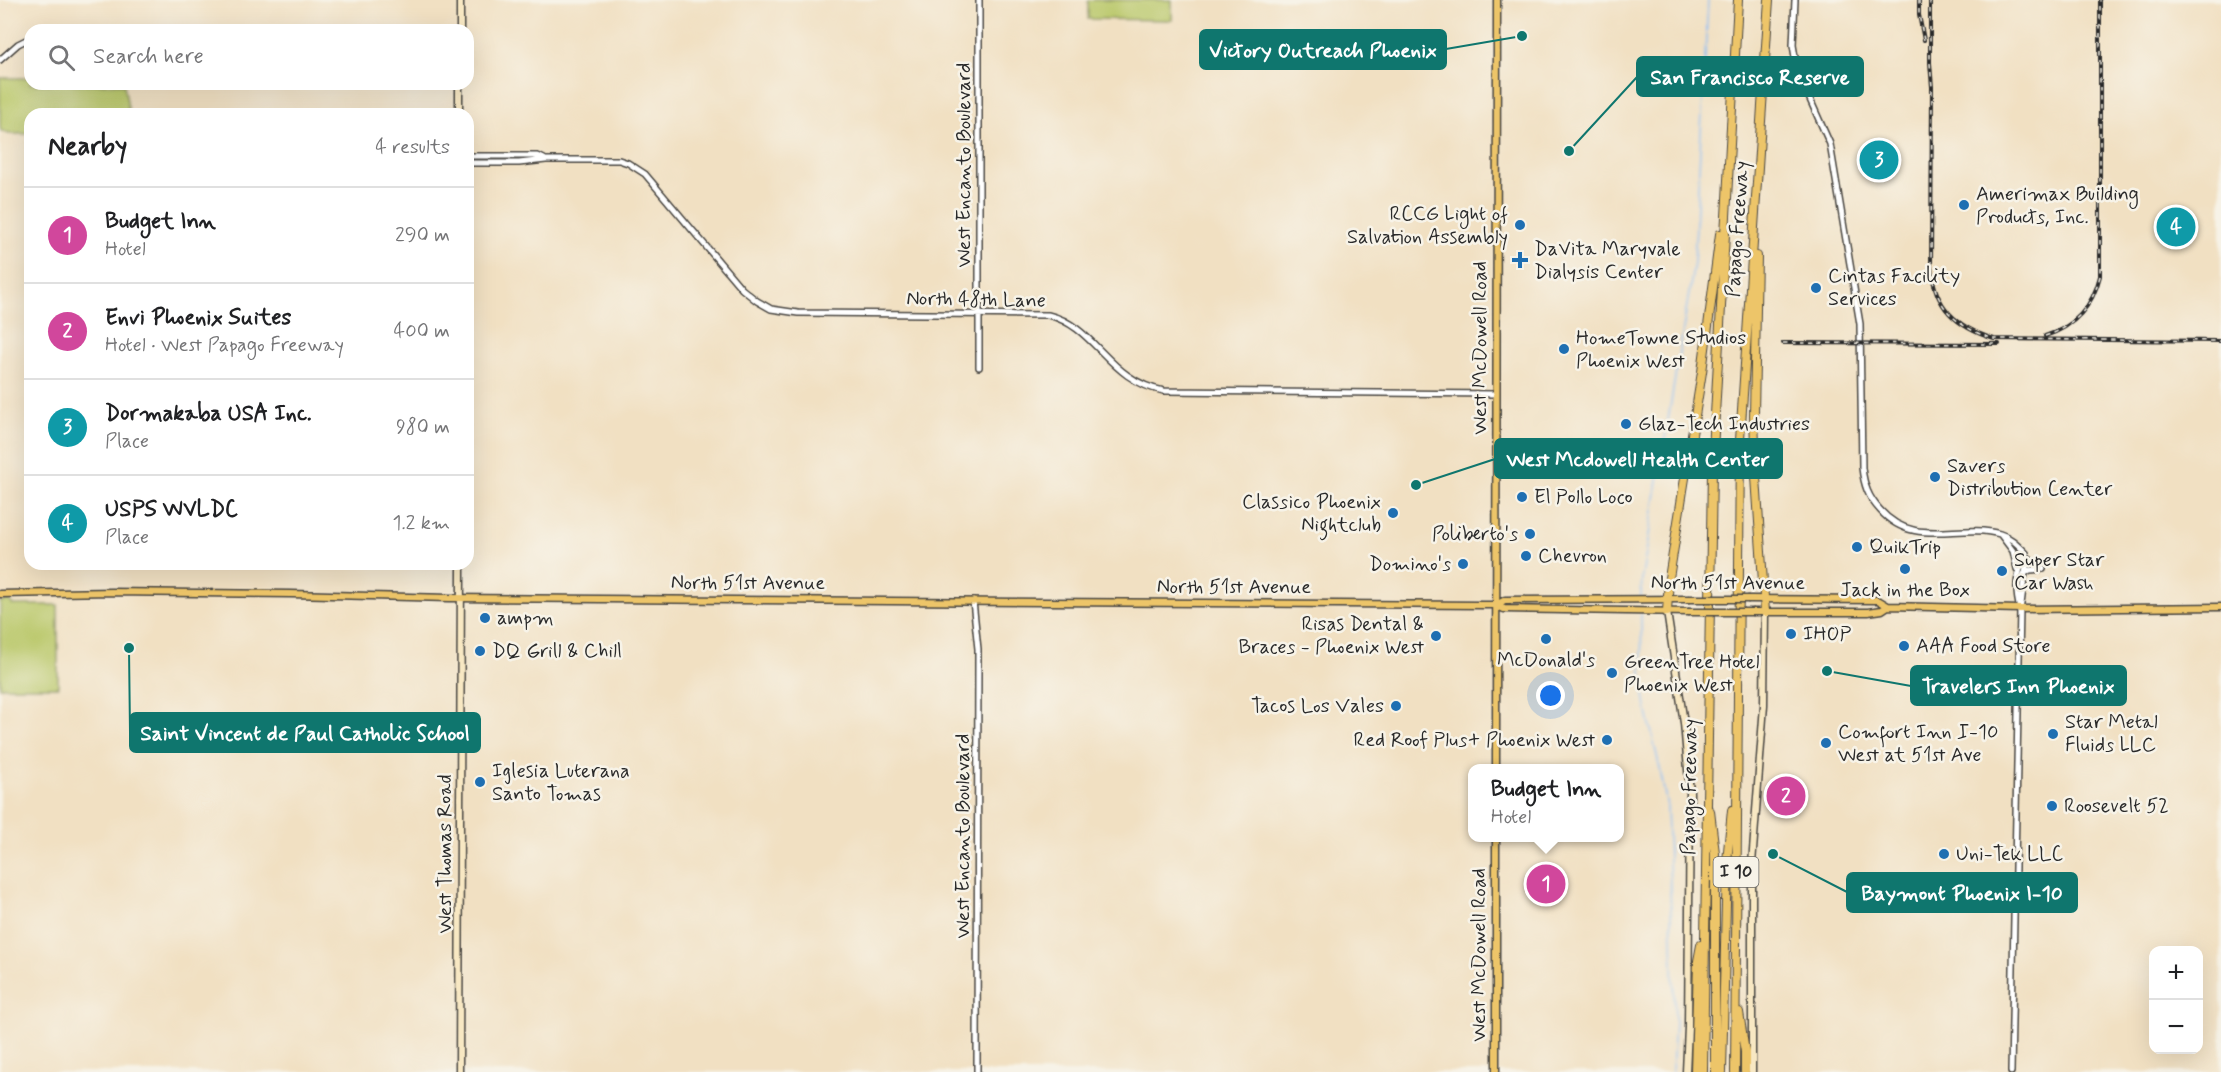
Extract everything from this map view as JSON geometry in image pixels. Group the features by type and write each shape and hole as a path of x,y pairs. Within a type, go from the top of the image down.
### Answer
{"highway":[{"name":"Papago Freeway","path":"1703,1072 1712,469 1738,0"},
{"name":"Papago Freeway","path":"1734,1072 1740,440 1769,0"},
{"path":"1667,612 1667,599 1704,362 1727,179"},
{"path":"1758,180 1754,424 1759,533 1766,612"},
{"path":"1722,1072 1727,861 1737,761"},
{"path":"1707,780 1715,853 1715,1072"},
{"path":"1695,1072 1698,961 1705,920"},
{"path":"1735,983 1745,1072"}],"main road":[{"path":"460,0 460,24"},
{"name":"West McDowell Road","path":"1496,764 1497,0"},
{"path":"459,90 459,108"},
{"name":"West Thomas Road","path":"459,1072 461,570"},
{"name":"North 51st Avenue","path":"0,594 198,593 1496,605 1504,609 1631,612 1868,612 1882,610 1888,606"},
{"name":"North 51st Avenue","path":"1496,605 1505,600 1754,599 1878,600 1888,606 2020,609 2221,607"},
{"path":"1567,610 1572,604 1621,600"},
{"path":"1667,612 1684,723 1690,793 1686,1072"},
{"path":"1752,1072 1753,837 1764,705 1766,612"},
{"name":"West McDowell Road","path":"1496,842 1496,1072"}],"street":[{"name":"West Encanto Boulevard","path":"979,0 979,367"},
{"path":"1795,0 1792,45 1800,77 1830,144 1860,324 1862,468 1869,497 1892,521 1915,531 2000,534 2012,539 2027,556 2020,574 2017,597 2020,609 2010,1072"},
{"path":"0,60 24,41"},
{"path":"474,156 538,156 546,160"},
{"path":"474,163 619,160 636,166 640,160"},
{"name":"North 48th Lane","path":"636,166 742,289 757,302 771,309 798,313 1036,314 1066,321 1132,380 1146,387 1164,391 1496,394"},
{"path":"2000,534 2013,551 2020,574"},
{"path":"2020,574 2043,569"},
{"name":"West Encanto Boulevard","path":"973,601 978,649 977,1072"}],"green space":[{"path":"1088,0 1172,0 1172,20 1088,19"},
{"path":"0,78 24,78 24,90 125,90 128,108 24,108 24,134 9,134 1,131"},
{"path":"9,600 13,605 58,605 58,687 0,687 0,602"}],"waterway":[{"path":"1641,597 1642,577 1694,263 1708,0"},
{"path":"1641,614 1642,680 1667,806 1675,1021 1672,1072"}],"railway":[{"path":"1919,0 1919,15 1924,40"},
{"path":"1930,0 1931,266 1937,293 1949,313 1969,328 1994,339 2221,341"},
{"path":"2045,336 2065,327 2081,314 2093,296 2100,276 2100,0"},
{"path":"1783,343 1999,344"}],"place":[{"name":"Victory Outreach Phoenix","path":"1522,36"},
{"name":"San Francisco Reserve","path":"1569,151"},
{"name":"Dormakaba USA Inc.","path":"1879,160"},
{"name":"Amerimax Building Products, Inc.","path":"1964,205"},
{"name":"RCCG Light of Salvation Assembly","path":"1520,225"},
{"name":"USPS WVLDC","path":"2176,227"},
{"name":"DaVita Maryvale Dialysis Center","path":"1520,260"},
{"name":"Cintas Facility Services","path":"1816,288"},
{"name":"HomeTowne Studios Phoenix West","path":"1564,349"},
{"name":"Glaz-Tech Industries","path":"1626,424"},
{"name":"Savers Distribution Center","path":"1935,477"},
{"name":"West Mcdowell Health Center","path":"1416,485"},
{"name":"El Pollo Loco","path":"1522,497"},
{"name":"Classico Phoenix Nightclub","path":"1393,513"},
{"name":"Poliberto's","path":"1530,534"},
{"name":"QuikTrip","path":"1857,547"},
{"name":"Chevron","path":"1526,556"},
{"name":"Domino's","path":"1463,564"},
{"name":"Jack in the Box","path":"1905,569"},
{"name":"Super Star Car Wash","path":"2002,571"},
{"name":"ampm","path":"485,618"},
{"name":"IHOP","path":"1791,634"},
{"name":"Risas Dental & Braces - Phoenix West","path":"1436,636"},
{"name":"McDonald's","path":"1546,639"},
{"name":"AAA Food Store","path":"1904,646"},
{"name":"Saint Vincent de Paul Catholic School","path":"129,648"},
{"name":"DQ Grill & Chill","path":"480,651"},
{"name":"Travelers Inn Phoenix","path":"1827,671"},
{"name":"GreenTree Hotel Phoenix West","path":"1612,673"},
{"name":"Tacos Los Vales","path":"1396,706"},
{"name":"Star Metal Fluids LLC","path":"2053,734"},
{"name":"Red Roof Plus+ Phoenix West","path":"1607,740"},
{"name":"Comfort Inn I-10 West at 51st Ave","path":"1826,743"},
{"name":"Iglesia Luterana Santo Tomas","path":"480,782"},
{"name":"Envi Phoenix Suites","path":"1786,796"},
{"name":"Roosevelt 52","path":"2052,806"},
{"name":"Baymont Phoenix I-10","path":"1773,854"},
{"name":"Uni-Tek LLC","path":"1944,854"},
{"name":"Budget Inn","path":"1546,884"}]}
